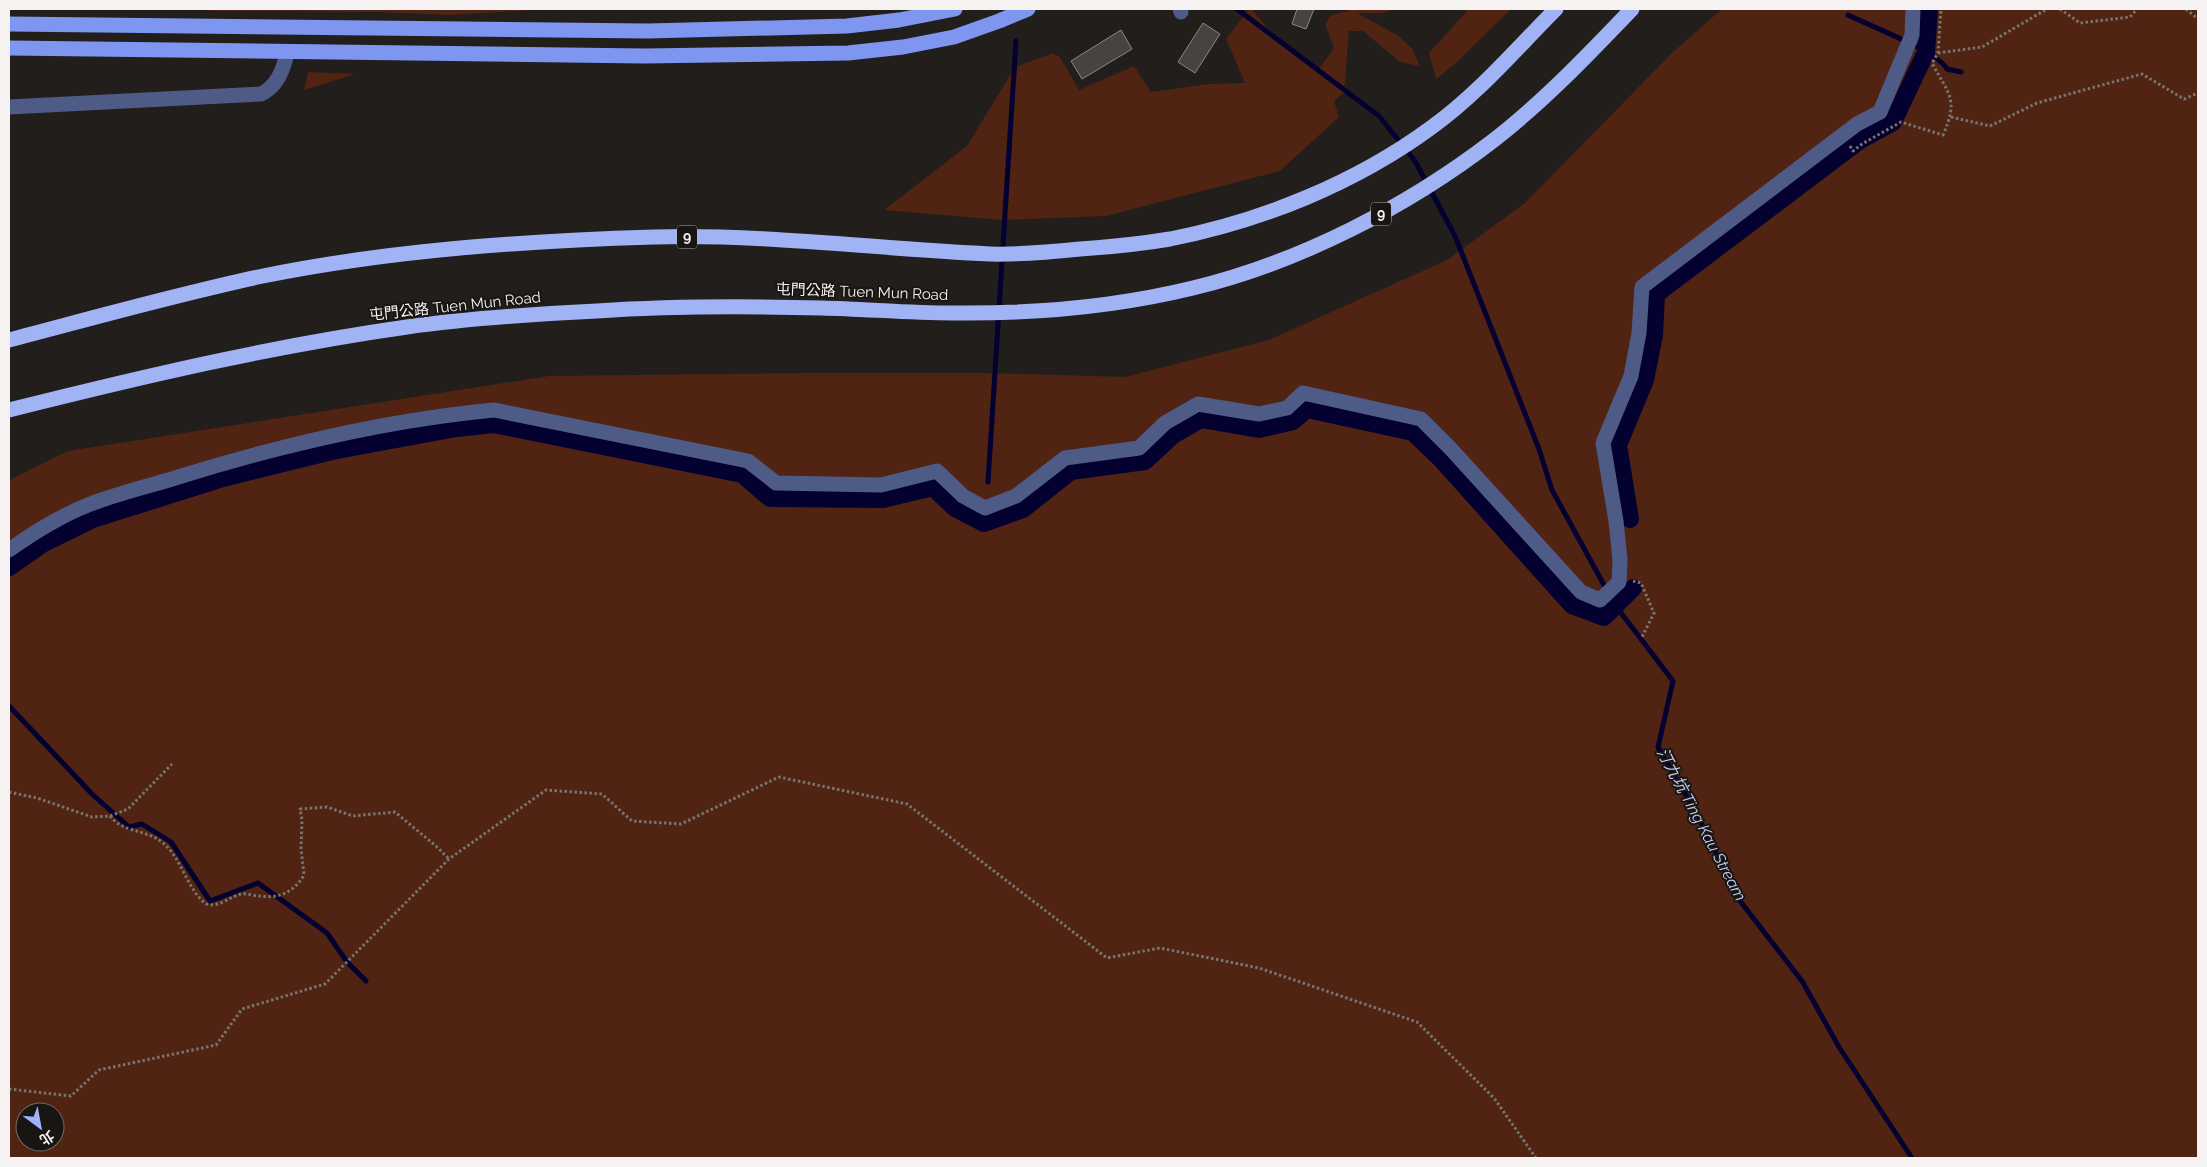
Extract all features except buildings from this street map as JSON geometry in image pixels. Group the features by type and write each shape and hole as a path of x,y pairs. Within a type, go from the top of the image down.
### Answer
{"highway":[{"name":"9","path":"9,340 264,276 415,253 520,244 658,237 759,238 994,254 1051,252 1169,239 1227,225 1320,192 1401,149 1434,126 1469,97 1556,9"},
{"name":"屯門公路 Tuen Mun Road","path":"9,410 138,378 273,349 454,321 656,308 771,307 953,313 1028,311 1090,306 1195,288 1260,268 1352,230 1403,202 1492,141 1528,112 1583,60 1632,9"}],"main road":[{"path":"9,24 648,31 847,26 899,20 955,9"},
{"path":"9,48 645,56 848,53 903,47 954,37 1028,9"}],"lane":[{"path":"9,550 34,532 88,506 220,464 329,437 454,414 494,410 748,461 776,483 881,485 937,471 963,496 985,508 1016,496 1065,458 1139,448 1165,423 1198,404 1259,414 1287,408 1304,393 1421,419 1451,449 1581,592 1600,600 1619,582 1620,567 1616,521 1603,443 1631,376 1639,333 1642,287 1857,124 1880,112 1912,35 1913,9"},
{"path":"9,107 261,94 269,91 279,78 288,52"}],"path":[{"path":"1853,151 1901,122 1943,135 1951,117 1952,102 1932,63 1938,53 1941,9"},
{"path":"1938,53 1982,47 2048,9"},
{"path":"2060,9 2080,23 2130,17 2136,9"},
{"path":"2186,9 2198,18"},
{"path":"1951,117 1990,126 2036,103 2142,74 2184,99 2198,94"},
{"path":"1620,567 1628,580 1641,583 1654,613 1641,639"},
{"path":"9,792 92,817 110,816 128,809 172,764"},
{"path":"9,1089 71,1096 99,1070 216,1045 242,1009 325,984 448,859 546,790 602,794 632,821 681,824 779,777 907,804 1107,958 1160,948 1232,962 1259,968 1417,1022 1494,1098 1536,1158"},
{"path":"110,816 116,824 127,829 149,833 165,844 205,903 210,905 241,894 272,898 296,888 304,875 300,809 327,807 353,816 395,812 436,846 448,859"}],"shaded area":[{"path":"204,9 551,9 450,15 374,12 212,11"},
{"path":"1249,9 1252,9 1276,39 1319,69 1334,48 1325,24 1331,15 1348,11 1348,9 1397,9 1380,13 1357,13 1397,35 1412,48 1420,66 1400,62 1363,31 1349,31 1344,93 1334,101 1339,117 1280,171 1106,216 1001,220 884,210 967,146 1015,67 1053,53 1060,57 1079,90 1134,66 1151,92 1209,84 1245,83 1226,39"},
{"path":"1467,9 1511,9 1456,63 1436,79 1429,53"},
{"path":"1722,9 2198,9 2198,1158 9,1158 9,480 68,451 549,376 986,373 1125,377 1269,340 1447,260 1525,203 1673,52"},
{"path":"308,72 356,74 304,90"}],"waterway":[{"name":"汀九坑 Ting Kau Stream","path":"1237,9 1379,116 1415,161 1455,236 1539,449 1552,490 1615,605 1673,681 1658,747 1698,816 1737,897 1802,981 1839,1047 1912,1158"},
{"path":"1630,519 1618,445 1645,380 1654,335 1656,294 1860,140 1893,122 1926,52 1929,9"},
{"path":"1848,15 1917,47 1941,62 1947,69 1961,72"},
{"path":"988,482 1016,41"},
{"path":"9,567 42,544 93,519 223,478 332,451 456,428 494,424 742,474 770,498 883,499 933,487 955,508 984,523 1023,509 1071,471 1145,461 1173,435 1201,419 1259,429 1293,421 1307,409 1413,432 1441,459 1572,605 1604,617 1633,588"},
{"path":"9,706 93,795 129,827 142,824 171,842 210,901 258,883 327,933 347,962 366,981"}]}
